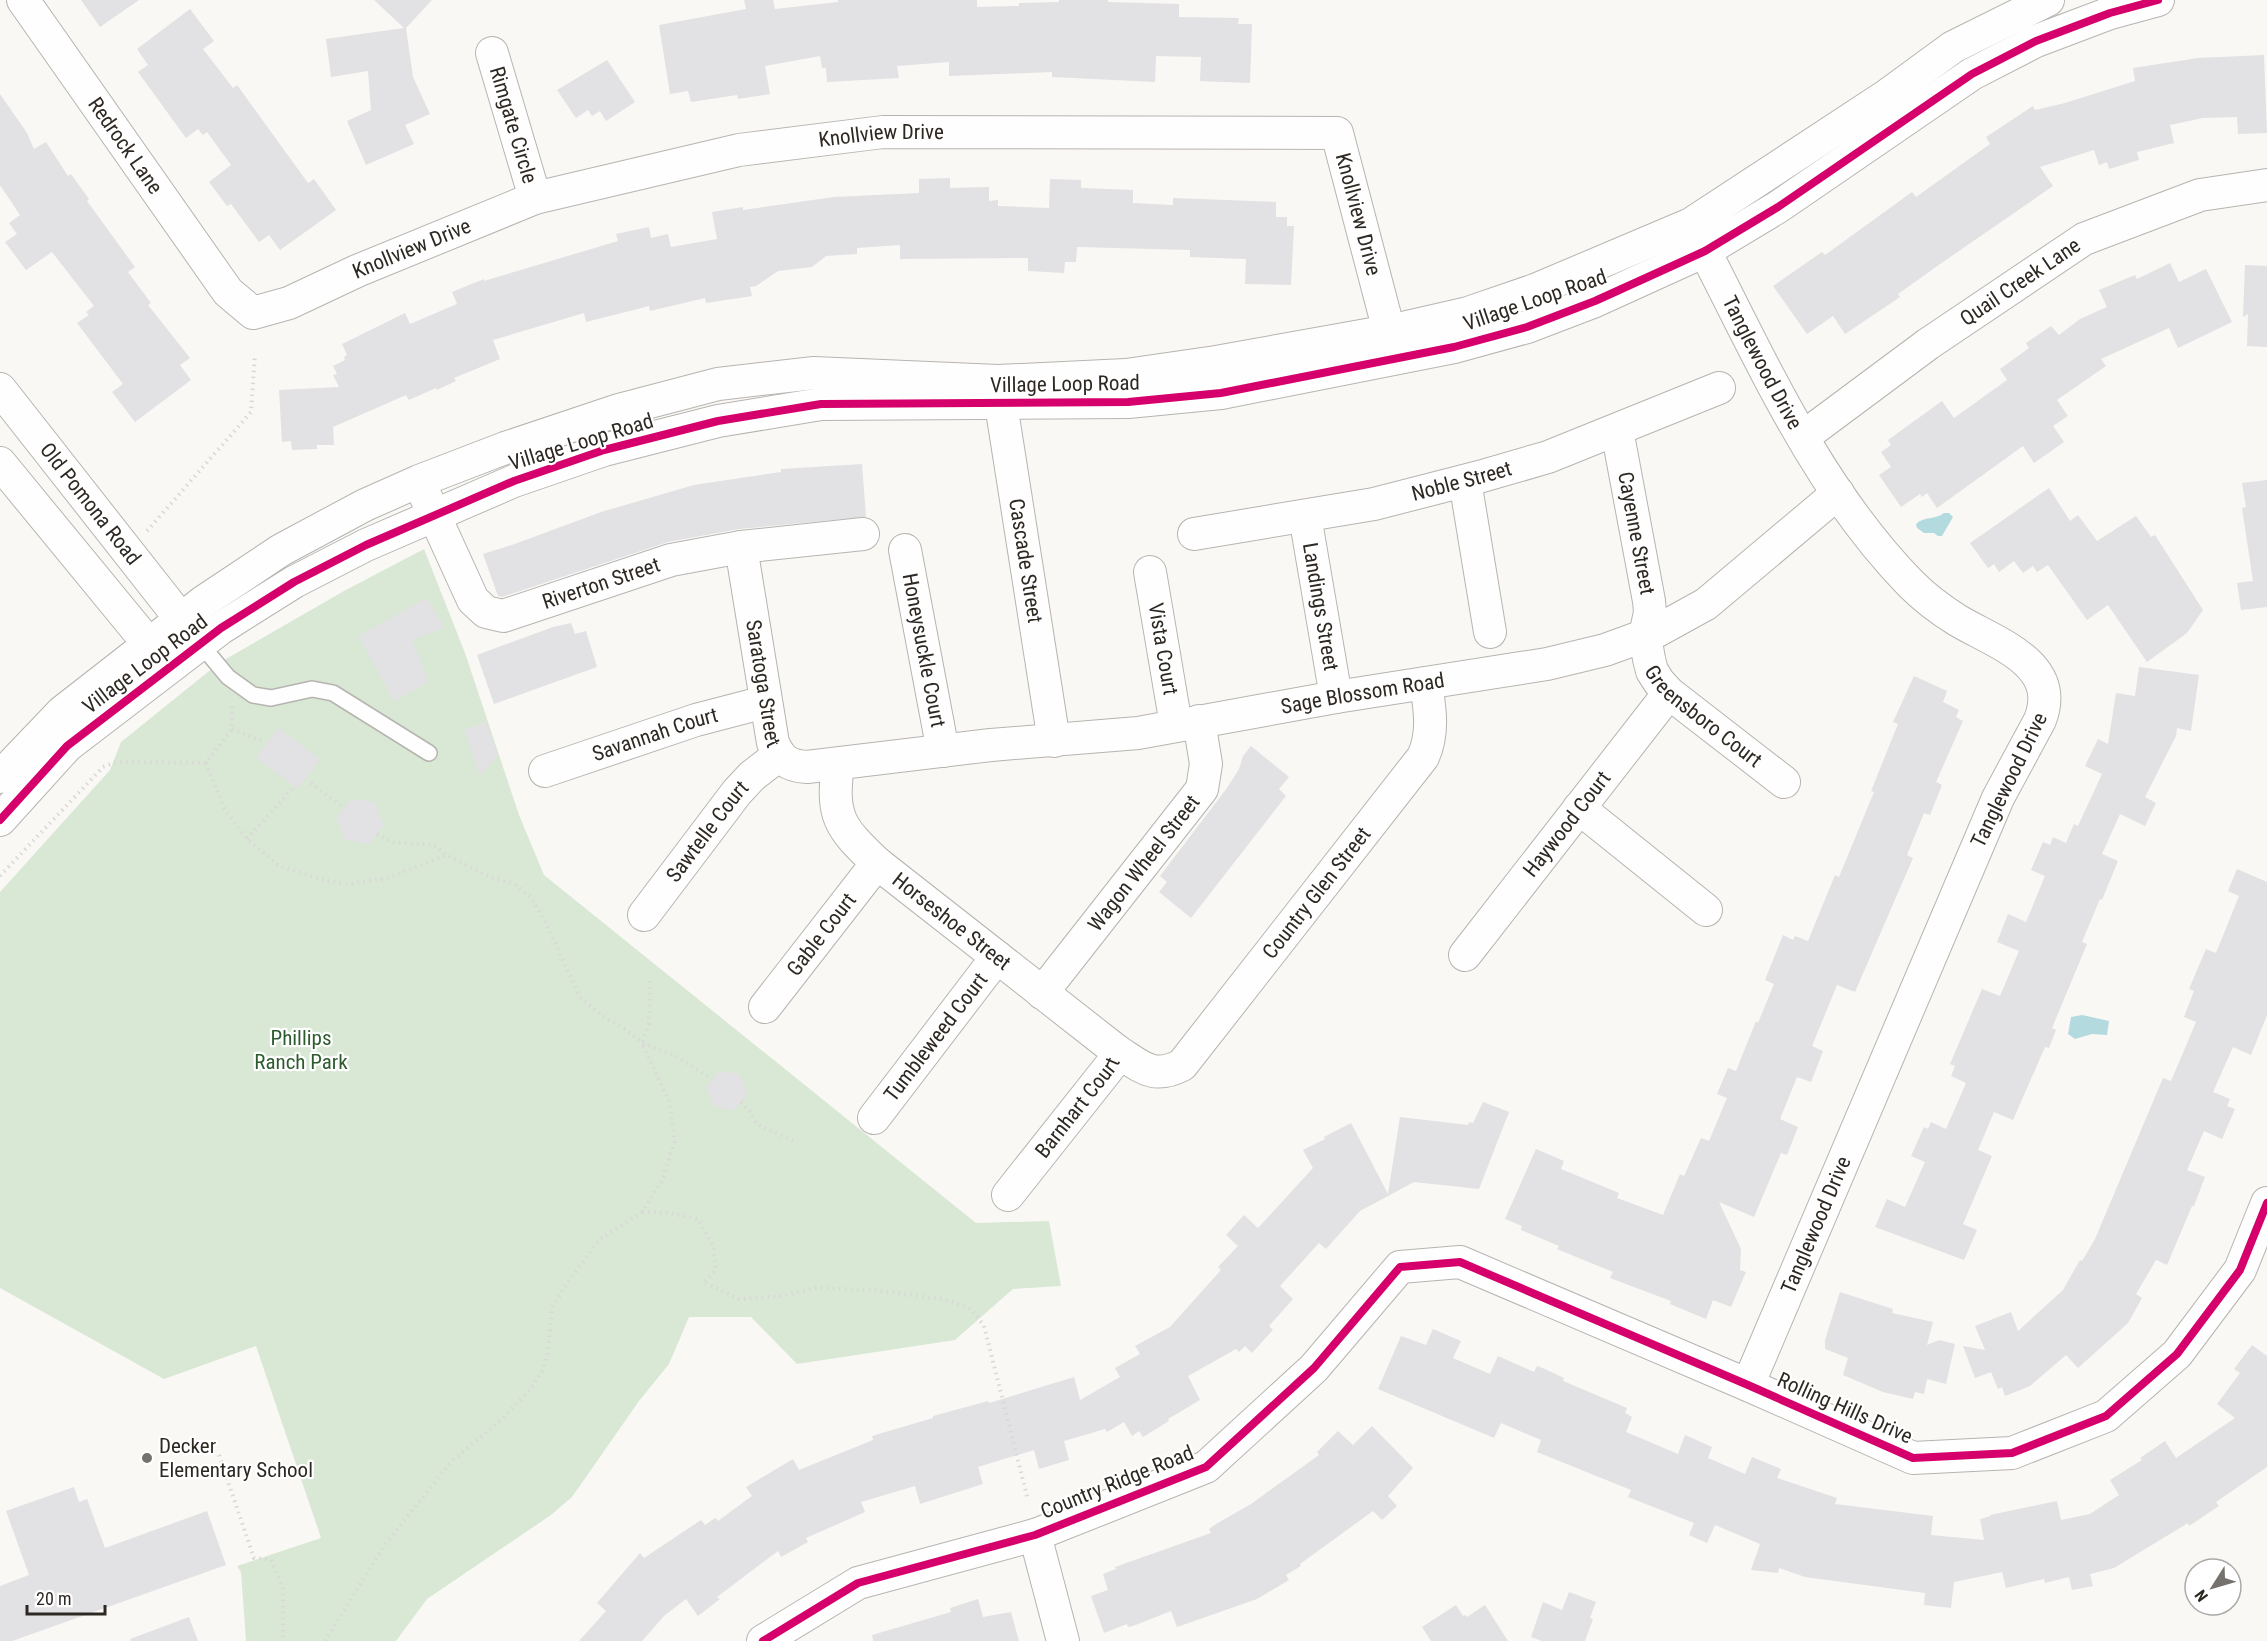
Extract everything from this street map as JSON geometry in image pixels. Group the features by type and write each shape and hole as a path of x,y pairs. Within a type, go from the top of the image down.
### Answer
{"street":[{"name":"Redrock Lane","path":"23,0 228,291"},
{"name":"Village Loop Road","path":"1698,238 1953,47 2048,0"},
{"name":"Village Loop Road","path":"0,820 67,747 201,643 294,582 366,545 514,481 604,450 718,421 821,404 938,402 1216,362 1393,345 1468,313 1698,238 1778,207 1972,74 2036,40 2109,6 2158,0"},
{"name":"Rimgate Circle","path":"492,53 535,198"},
{"name":"Knollview Drive","path":"228,291 253,313 289,303 357,271 535,198 739,150 883,132 1337,133 1393,345"},
{"name":"Quail Creek Lane","path":"1803,438 1928,344 2084,239 2200,195 2267,185"},
{"name":"Tanglewood Drive","path":"1698,238 1803,438 1838,493 1876,544 1911,584 1932,603 1954,619 2017,653 2029,662 2039,675 2046,706 1998,798 1748,1385"},
{"name":"Village Loop Road","path":"0,777 62,712 180,618 281,550 365,505 419,481 505,448 619,410 718,384 814,373 999,393"},
{"name":"Noble Street","path":"1194,534 1374,504 1465,481 1548,457 1719,388"},
{"name":"Old Pomona Road","path":"0,389 180,618"},
{"name":"Cascade Street","path":"999,393 1054,741"},
{"name":"Cayenne Street","path":"1617,430 1649,601 1650,612 1645,636"},
{"name":"Old Pomona Road","path":"0,463 168,667"},
{"name":"Riverton Street","path":"419,481 473,600 486,612 503,616 672,560 741,547 863,534"},
{"path":"1465,481 1490,632"},
{"name":"Sage Blossom Road","path":"838,764 990,745 1138,733 1336,697 1576,658 1645,636 1706,604 1838,493"},
{"name":"Landings Street","path":"1305,516 1336,697"},
{"name":"Saratoga Street","path":"741,547 773,743 784,762 795,766 838,764"},
{"name":"Honeysuckle Court","path":"905,550 943,751"},
{"name":"Vista Court","path":"1150,572 1188,723"},
{"name":"Greensboro Court","path":"1645,636 1652,671 1669,693 1784,782"},
{"name":"Country Glen Street","path":"1155,1072 1168,1072 1182,1065 1423,757 1429,744 1431,731 1426,683"},
{"name":"Haywood Court","path":"1465,955 1669,693"},
{"name":"Savannah Court","path":"545,771 696,720 765,702"},
{"name":"Wagon Wheel Street","path":"1042,993 1202,789 1206,764 1188,723"},
{"name":"Sawtelle Court","path":"644,915 737,792 752,776 779,755"},
{"name":"Horseshoe Street","path":"838,764 835,788 836,807 842,825 854,841 877,863 1118,1051"},
{"path":"1579,808 1706,910"},
{"name":"Gable Court","path":"765,1007 877,863"},
{"name":"Tumbleweed Court","path":"874,1118 997,957"},
{"name":"Barnhart Court","path":"1008,1196 1111,1065 1118,1051 1155,1072"},
{"name":"Rolling Hills Drive","path":"1460,1262 1913,1458 2012,1452 2106,1416 2177,1354 2240,1270 2267,1203"},
{"name":"Country Ridge Road","path":"763,1641 858,1582 1035,1535 1206,1467 1314,1368 1400,1267 1460,1262"},
{"path":"1035,1535 1063,1641"}],"lane":[{"path":"180,618 228,677 253,695 271,698 312,689 333,693 429,753"}],"path":[{"path":"151,542 146,532 251,412 255,354"},
{"path":"206,763 232,729 232,704"},
{"path":"232,729 266,742"},
{"path":"0,876 103,767 116,762 206,763"},
{"path":"206,763 225,810 247,839 279,866 323,880 348,884 387,878 447,855"},
{"path":"311,783 344,808"},
{"path":"247,839 292,789"},
{"path":"377,834 391,842 434,845 447,855 490,877 514,884 531,897 546,923 580,997 642,1043 674,1055 712,1079"},
{"path":"325,1641 384,1546 452,1462 501,1420 530,1390 543,1370 548,1352 552,1308 572,1276 600,1239 642,1212 662,1181 675,1142 669,1101 642,1043 649,1023 650,977"},
{"path":"741,1102 750,1111 757,1124 797,1143"},
{"path":"642,1212 698,1218 713,1246 716,1270 703,1282 739,1299 780,1296 817,1288 873,1290 944,1299 971,1309 984,1326 1028,1500"},
{"path":"219,1455 254,1558 271,1560 283,1589 283,1641"}],"green space":[{"name":"Phillips Ranch Park","path":"424,549 465,653 519,815 544,875 976,1223 1049,1221 1061,1286 1013,1289 955,1340 797,1364 751,1317 689,1317 669,1364 639,1401 572,1497 551,1515 427,1599 396,1641 246,1641 241,1572 237,1566 321,1538 256,1346 164,1379 0,1288 0,892 110,770 121,742 219,663 344,591"}],"water":[{"path":"1949,513 1953,517 1942,536 1924,533 1917,528 1916,524 1919,522"},
{"path":"2082,1015 2109,1021 2107,1035 2092,1034 2075,1039 2068,1034 2071,1017"}],"building":[{"path":"81,0 139,0 100,27"},
{"path":"374,0 432,0 406,28 413,77 430,114 405,125 414,144 366,165 347,121 371,110 368,71 331,77 326,39 404,28"},
{"path":"744,0 773,0 775,9 838,2 838,0 977,0 977,7 1019,6 1019,3 1059,2 1059,0 1179,4 1179,17 1239,18 1238,24 1252,24 1250,83 1200,81 1201,57 1156,56 1155,82 1052,77 1052,72 949,76 949,62 897,66 899,78 827,82 826,68 822,68 820,56 765,66 770,94 738,99 737,95 691,102 688,91 670,94 659,25 746,9"},
{"path":"190,9 214,41 203,49 233,88 237,85 308,183 314,179 336,210 280,250 269,235 259,242 231,204 227,206 209,182 231,165 207,132 203,135 198,129 186,138 138,72 148,65 137,49"},
{"path":"2264,55 2267,133 2238,134 2237,117 2203,118 2170,125 2174,143 2137,152 2139,160 2109,169 2107,162 2099,165 2094,150 2040,167 2053,186 1898,294 1900,297 1845,334 1833,316 1807,334 1773,286 1822,252 1825,255 1912,192 1916,197 1990,144 1986,137 2033,106 2035,110 2065,103 2135,81 2133,68 2198,58"},
{"path":"607,60 635,102 606,121 600,111 592,116 588,110 576,118 557,90"},
{"path":"0,94 27,133 34,149 46,142 68,176 71,174 89,199 87,201 135,267 128,272 151,303 148,305 190,358 180,365 191,380 135,422 112,392 123,384 77,323 89,315 86,312 94,306 52,252 26,270 5,242 17,234 9,223 20,215 0,185"},
{"path":"950,178 950,188 989,187 989,201 998,200 998,206 1049,208 1050,179 1081,180 1081,188 1133,190 1133,203 1173,205 1173,198 1276,202 1276,217 1287,217 1287,226 1294,226 1291,285 1245,284 1246,259 1190,257 1190,250 1077,247 1076,262 1065,262 1064,273 1028,271 1028,258 900,259 900,245 857,248 857,254 826,256 812,267 778,271 756,286 750,287 752,296 706,303 705,298 650,311 649,306 586,322 584,313 493,340 500,359 454,378 456,381 437,390 436,388 409,400 406,395 333,427 334,445 317,445 317,449 292,450 291,441 282,442 279,390 339,387 333,375 337,374 333,366 345,360 344,357 347,355 342,344 405,313 410,324 457,304 452,292 484,279 484,281 618,241 616,234 649,227 651,238 668,234 671,247 717,239 712,212 834,197 919,193 919,179"},
{"path":"2170,263 2179,282 2206,269 2232,322 2178,348 2169,328 2101,359 2106,366 2057,400 2068,416 2053,426 2064,442 2034,463 2023,446 1937,508 1927,493 1922,497 1920,494 1901,507 1879,475 1891,467 1881,452 1891,445 1888,440 1942,401 1954,418 2007,380 2000,369 2029,348 2026,343 2051,326 2059,335 2080,319 2107,307 2099,290 2135,275 2137,279"},
{"path":"2245,265 2267,266 2267,347 2247,346 2248,314 2243,317"},
{"path":"862,464 866,517 739,529 668,542 502,597 498,596 483,554 601,512 694,485 781,472 781,469"},
{"path":"2267,480 2267,607 2241,610 2237,583 2253,581 2242,508 2246,507 2242,483"},
{"path":"2049,488 2070,521 2078,515 2097,541 2136,516 2151,537 2155,535 2203,610 2187,633 2147,662 2108,605 2087,620 2048,565 2037,572 2033,566 2023,573 2014,561 1999,572 1994,564 1988,568 1970,543"},
{"path":"427,598 444,628 412,640 429,682 394,701 358,636"},
{"path":"571,623 575,634 586,631 597,667 494,704 477,655 553,627"},
{"path":"2139,667 2199,675 2191,731 2177,728 2176,736 2145,797 2156,803 2145,826 2120,814 2102,854 2118,861 2082,942 2087,944 2052,1028 2056,1030 2049,1048 2045,1047 2013,1120 1994,1112 1978,1150 1992,1156 1963,1224 1977,1230 1964,1260 1875,1227 1887,1199 1905,1207 1925,1162 1911,1156 1924,1127 1928,1129 1931,1122 1946,1129 1966,1083 1951,1076 1955,1066 1950,1064 1982,989 2000,996 2019,951 1997,942 2008,914 2026,922 2045,876 2031,870 2043,842 2050,845 2053,837 2066,843 2074,824 2078,826 2102,774 2085,766 2098,739 2108,744 2116,693 2135,696"},
{"path":"1914,676 1947,691 1943,702 1959,710 1956,717 1963,721 1936,782 1942,785 1930,815 1924,813 1907,855 1913,858 1855,992 1837,985 1812,1046 1823,1051 1811,1082 1797,1077 1780,1119 1798,1127 1787,1155 1781,1153 1754,1217 1719,1202 1741,1249 1740,1270 1746,1272 1731,1307 1713,1300 1706,1319 1670,1304 1671,1301 1610,1278 1613,1272 1557,1249 1559,1246 1521,1230 1522,1226 1505,1219 1536,1149 1564,1161 1561,1169 1619,1193 1617,1198 1663,1215 1680,1174 1684,1176 1701,1138 1709,1141 1727,1098 1717,1094 1728,1068 1736,1071 1756,1021 1758,1023 1774,984 1765,980 1783,935 1793,940 1795,936 1808,941 1835,875 1839,877 1874,792 1871,791 1898,724 1893,722"},
{"path":"486,722 498,756 480,776 464,730"},
{"path":"278,728 320,759 298,789 256,758"},
{"path":"1251,746 1289,777 1279,789 1286,796 1191,918 1159,892 1167,882 1160,876 1227,788 1239,769 1243,756"},
{"path":"351,799 374,802 384,825 369,844 345,840 336,818"},
{"path":"2237,869 2267,882 2267,1015 2251,1055 2233,1047 2213,1092 2230,1099 2227,1106 2235,1109 2222,1139 2204,1131 2187,1170 2205,1177 2194,1206 2192,1206 2167,1265 2156,1260 2136,1294 2142,1298 2128,1323 2078,1368 2066,1355 2030,1386 2005,1396 2002,1387 1998,1389 1991,1372 1975,1378 1963,1346 1985,1350 1975,1326 2011,1312 2018,1331 2063,1290 2095,1239 2163,1078 2171,1081 2196,1022 2184,1017 2194,991 2189,989 2206,949 2216,953 2239,896 2228,891"},
{"path":"719,1071 740,1074 747,1094 735,1110 714,1107 706,1088"},
{"path":"1483,1102 1509,1112 1479,1189 1414,1182 1360,1211 1326,1249 1319,1243 1280,1286 1293,1299 1269,1326 1273,1330 1252,1353 1245,1346 1239,1352 1236,1349 1188,1376 1200,1400 1143,1437 1139,1431 1132,1436 1124,1422 1107,1432 1105,1429 1064,1441 1069,1460 1039,1469 1034,1450 978,1467 983,1484 920,1504 915,1486 861,1502 865,1512 806,1538 808,1542 781,1557 778,1551 717,1597 720,1599 698,1616 686,1599 664,1616 642,1641 579,1641 606,1611 597,1603 640,1553 644,1558 701,1520 705,1525 716,1518 718,1521 752,1496 746,1487 793,1459 799,1470 873,1440 872,1436 933,1418 933,1416 988,1401 989,1403 1074,1377 1080,1400 1120,1377 1115,1368 1140,1354 1135,1346 1170,1327 1221,1270 1218,1267 1238,1246 1226,1235 1244,1215 1258,1228 1313,1168 1303,1150 1325,1139 1324,1137 1351,1123 1388,1194 1400,1117 1468,1125 1469,1122 1473,1123"},
{"path":"1840,1292 1893,1309 1892,1313 1933,1322 1927,1345 1939,1340 1955,1344 1946,1384 1927,1379 1924,1394 1915,1392 1913,1399 1883,1392 1843,1375 1848,1358 1825,1349 1825,1340"},
{"path":"1433,1329 1461,1341 1453,1358 1490,1374 1498,1356 1534,1372 1537,1366 1545,1369 1564,1378 1563,1381 1627,1408 1625,1413 1632,1417 1626,1432 1678,1454 1685,1435 1712,1447 1708,1458 1745,1474 1752,1457 1781,1469 1777,1478 1837,1498 1835,1504 1933,1516 1931,1535 1984,1540 1980,1519 2057,1501 2061,1520 2090,1514 2119,1495 2110,1480 2142,1460 2140,1458 2165,1441 2176,1458 2235,1418 2217,1404 2240,1373 2234,1369 2252,1345 2267,1356 2267,1467 2216,1502 2219,1506 2189,1526 2188,1523 2114,1568 2090,1574 2093,1586 2072,1590 2069,1577 2045,1583 2044,1579 2006,1588 2002,1572 1954,1582 1951,1608 1924,1605 1925,1593 1805,1577 1779,1568 1778,1573 1751,1570 1760,1544 1715,1525 1707,1543 1689,1535 1694,1523 1628,1497 1631,1490 1537,1452 1541,1440 1501,1423 1494,1438 1378,1389 1401,1336 1426,1345"},
{"path":"1372,1426 1413,1468 1388,1496 1397,1506 1382,1520 1373,1511 1286,1575 1289,1580 1257,1599 1177,1627 1171,1611 1133,1626 1128,1627 1127,1624 1104,1633 1091,1596 1108,1590 1103,1574 1116,1569 1115,1567 1211,1533 1209,1529 1251,1504 1319,1455 1317,1452 1338,1431 1353,1445"},
{"path":"74,1487 79,1502 87,1499 105,1548 207,1511 226,1565 12,1641 0,1641 0,1586 29,1575 6,1511"},
{"path":"1569,1592 1596,1602 1585,1641 1542,1641 1531,1637 1543,1602 1562,1610"},
{"path":"978,1599 983,1617 1011,1612 1019,1641 873,1641 872,1635 951,1612 950,1608"},
{"path":"1456,1605 1463,1616 1467,1617 1485,1605 1508,1641 1431,1641 1422,1627"},
{"path":"189,1617 198,1641 131,1641 130,1639"}],"cycle path":[{"path":"0,820 67,746 221,628 294,582 366,545 514,481 604,450 718,421 821,404 1128,402 1221,393 1454,347 1527,327 1595,301 1705,251 1778,207 1972,74 2036,41 2110,13 2158,0"},
{"path":"763,1641 858,1583 1035,1535 1206,1467 1314,1368 1400,1267 1460,1262 1913,1458 2012,1453 2106,1416 2177,1354 2240,1270 2267,1203"}],"place":[{"name":"Decker Elementary School","path":"147,1458"}]}
